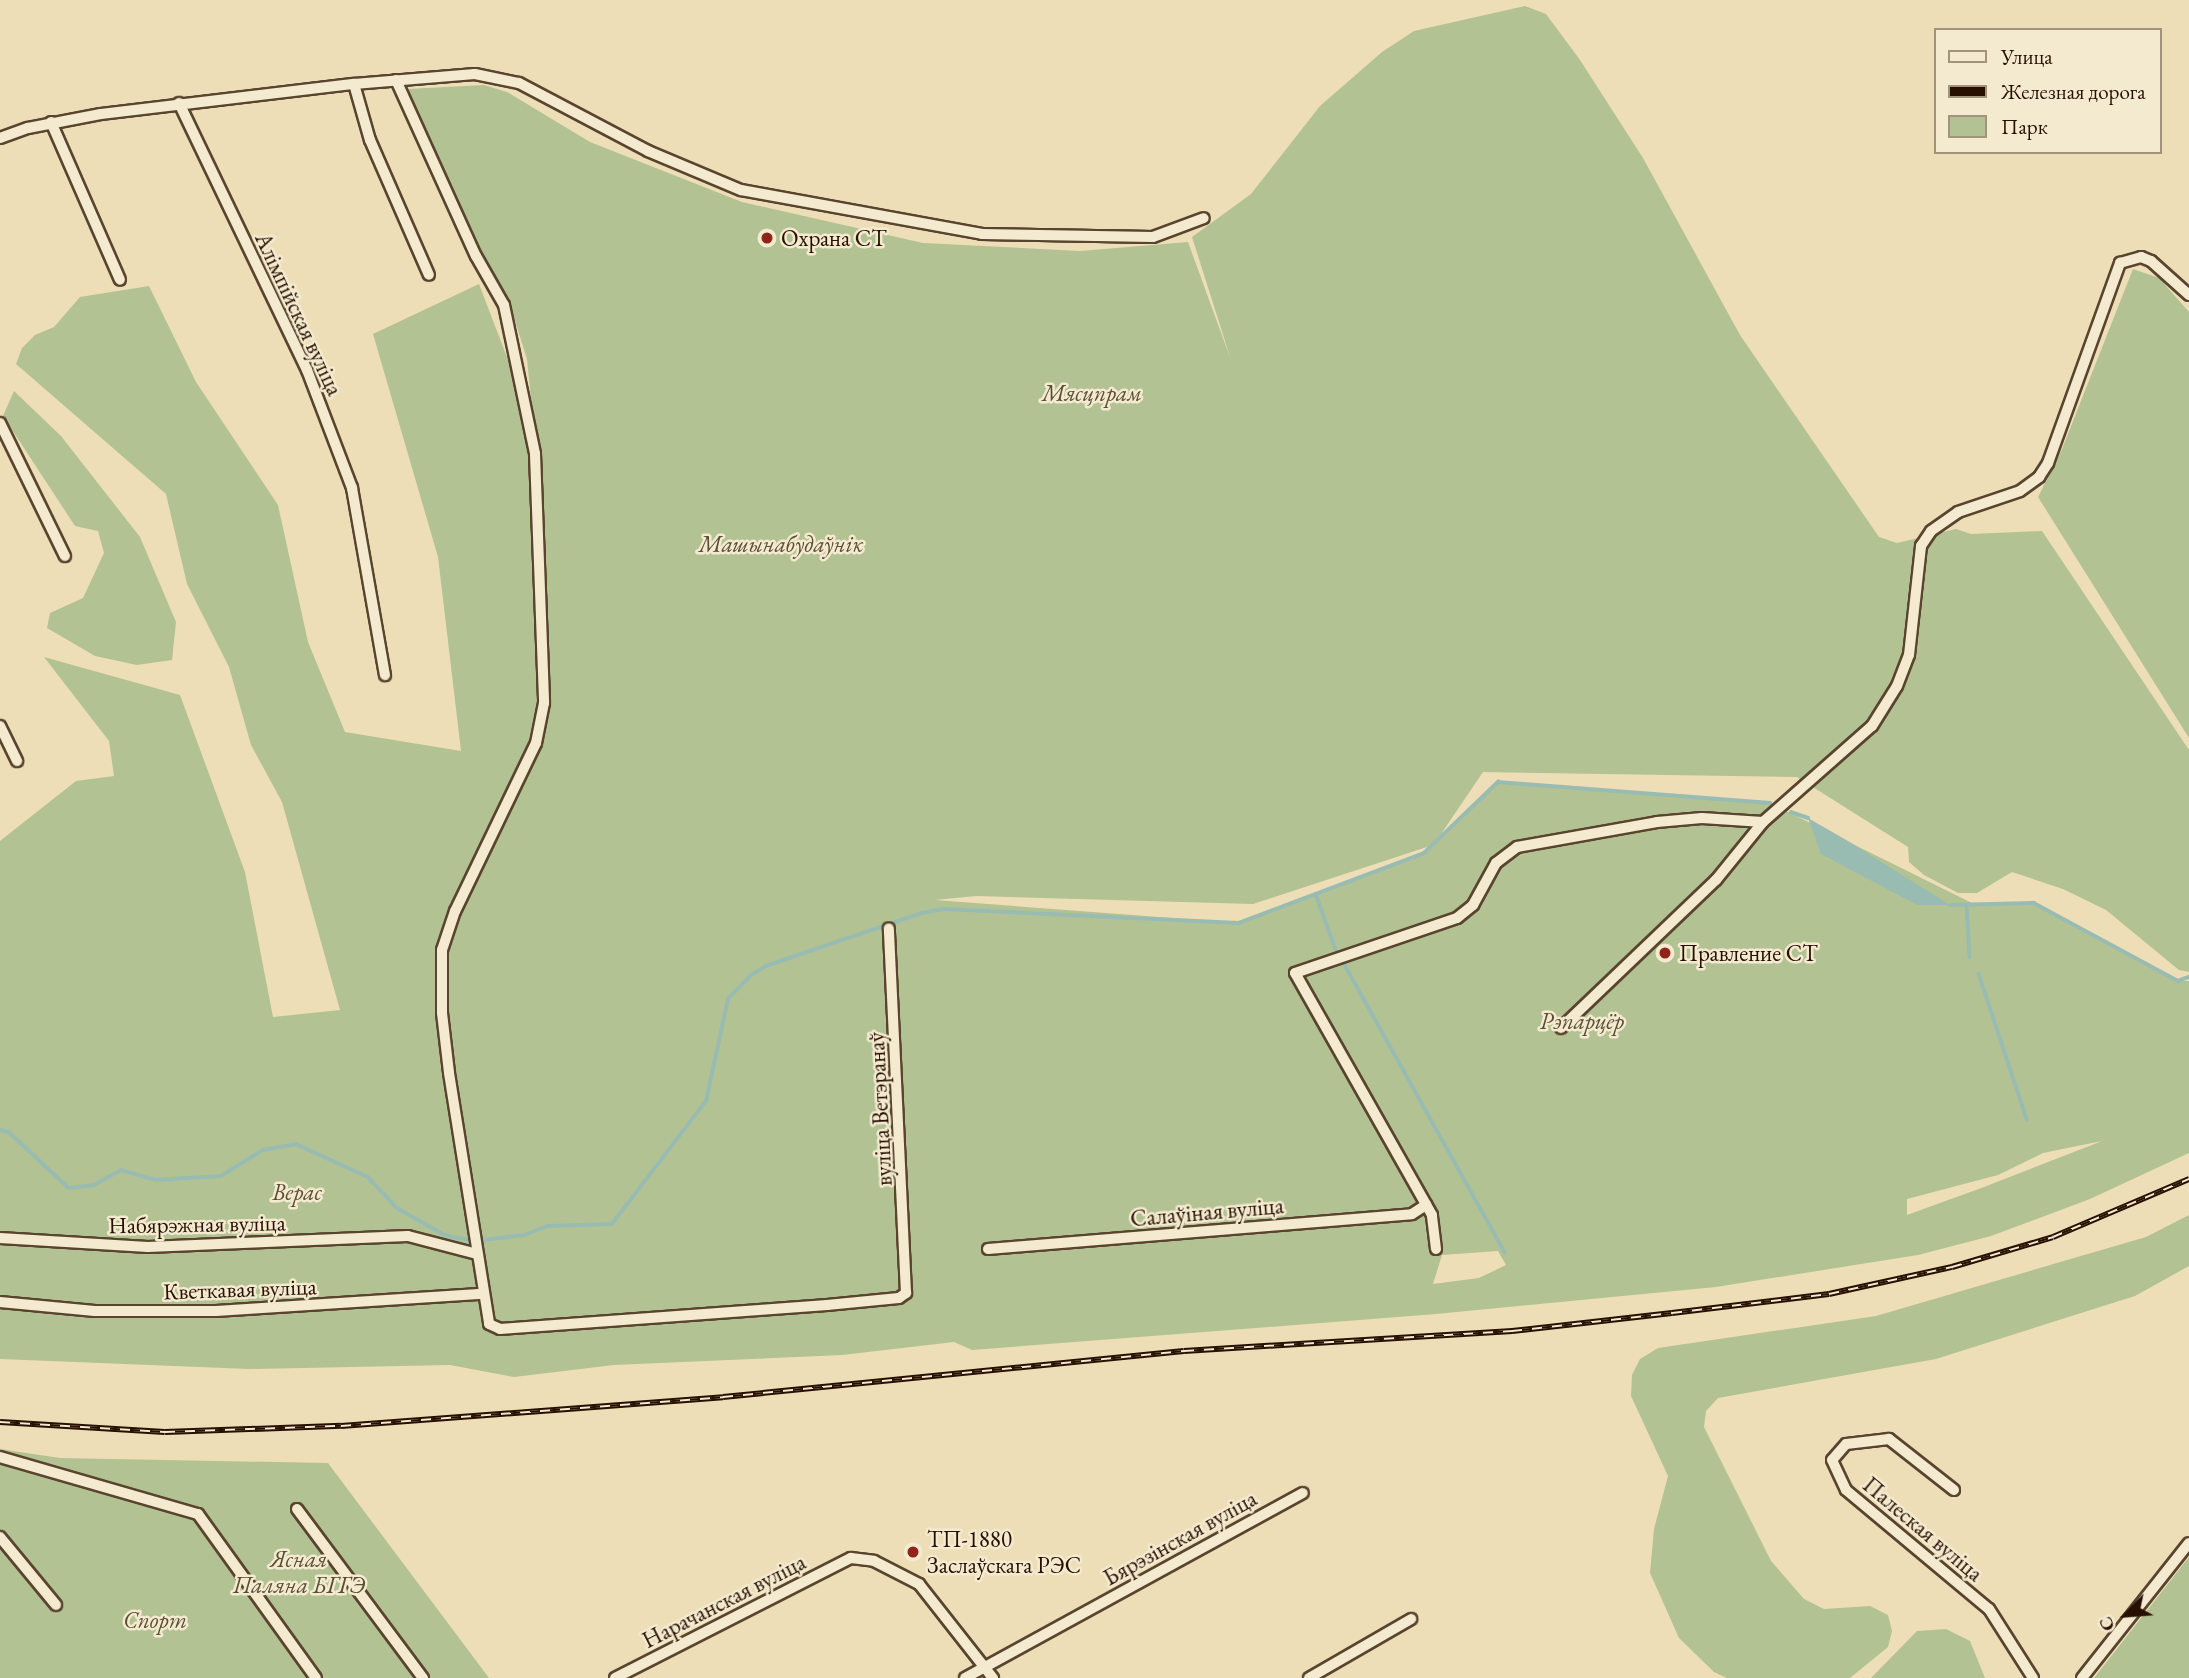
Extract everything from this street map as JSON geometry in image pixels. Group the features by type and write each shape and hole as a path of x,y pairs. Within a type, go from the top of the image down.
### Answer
{"street":[{"path":"0,138 51,122 179,103 354,83 498,77 649,151 741,190 982,234 1153,237 1204,218"},
{"path":"396,80 475,256 504,304 534,454 544,703 536,743 455,911 442,950 442,1013 482,1294"},
{"path":"354,83 370,141 429,275"},
{"name":"Алімпійская вуліца","path":"179,103 307,370 352,488 385,675"},
{"path":"51,122 120,280"},
{"path":"1560,1027 1716,880 1763,822 1863,735 1898,686 1909,655 1921,546 1931,531 1958,512 2020,491 2043,470 2120,263 2141,257 2151,261 2189,295"},
{"path":"0,423 65,556"},
{"path":"0,726 17,761"},
{"path":"1436,1249 1434,1223 1426,1205 1295,973 1457,918 1473,905 1496,863 1517,847 1657,822 1702,818 1763,822"},
{"name":"вуліца Ветэранаў","path":"482,1294 486,1319 500,1329 827,1306 899,1298 909,1288 889,928"},
{"name":"Салаўіная вуліца","path":"988,1249 1412,1214 1426,1205"},
{"name":"Набярэжная вуліца","path":"0,1238 148,1247 408,1236 477,1254"},
{"name":"Кветкавая вуліца","path":"0,1302 95,1311 216,1311 482,1294"},
{"name":"Палеская вуліца","path":"1954,1490 1889,1439 1846,1444 1832,1460 1846,1490 1989,1609 2033,1678"},
{"path":"0,1457 198,1514 316,1678"},
{"name":"Бярэзінская вуліца","path":"965,1678 1303,1493"},
{"path":"297,1509 423,1678"},
{"path":"0,1537 56,1605"},
{"path":"2082,1678 2189,1543"},
{"name":"Нарачанская вуліца","path":"615,1678 851,1558 874,1561 919,1584 985,1667"},
{"path":"1309,1678 1411,1619"},
{"path":"985,1667 993,1678"}],"green space":[{"path":"1525,6 1546,14 1580,60 1643,158 1740,335 1879,537 1897,543 1956,529 1971,534 2042,531 2189,750 2189,972 2179,970 2106,910 2063,889 2012,872 1977,893 1958,893 1924,875 1909,862 1908,847 1797,777 1483,772 1439,837 1498,782 1770,803 1976,905 2034,904 2178,981 2189,981 2189,1153 2090,1199 1991,1236 1918,1255 1716,1287 1436,1314 972,1350 954,1342 842,1355 614,1365 514,1377 450,1365 249,1369 0,1359 0,841 76,781 114,776 109,741 44,657 180,695 245,872 273,1017 340,1010 282,802 251,745 229,667 187,584 166,494 16,364 22,348 35,335 54,327 80,297 149,286 196,382 278,505 308,642 345,732 461,751 438,557 373,334 479,284 534,428 527,359 510,305 460,212 408,89 484,85 507,92 590,142 742,202 923,243 1080,251 1188,242 1231,360 1192,237 1251,194 1320,106 1382,52 1414,31","holes":["1430,846 1424,853 1239,923 935,900 976,896 1253,904","2102,1141 1907,1215 1907,1199 1998,1175 2043,1153","1498,1251 1506,1265 1479,1278 1433,1284 1442,1255"]},
{"path":"2133,269 2159,278 2189,312 2189,738 2038,497 2062,449"},
{"path":"14,391 61,436 140,537 176,622 172,660 137,665 95,656 47,628 50,613 83,598 104,553 98,531 75,526 3,416"},
{"path":"2189,1215 2189,1266 2135,1296 1936,1359 1718,1398 1706,1411 1704,1427 1771,1561 1804,1599 1824,1609 1870,1606 1888,1615 1892,1631 1888,1647 1850,1678 1727,1678 1714,1672 1679,1638 1650,1573 1654,1529 1668,1476 1631,1396 1632,1375 1640,1359 1658,1348 1876,1316 2146,1237"},
{"name":"Ясная Паляна БГГЭ","path":"0,1449 60,1458 328,1463 489,1678 0,1678"},
{"path":"2189,1557 2189,1678 2094,1678"},
{"path":"1946,1629 1970,1641 1985,1678 1871,1678 1917,1631"}],"water":[{"path":"1808,818 1950,905 1917,905 1821,854"}],"waterway":[{"path":"484,1240 525,1235 547,1226 612,1224 706,1101 728,999 750,976 766,966 922,913 944,909 1239,923 1424,853 1498,782 1770,803"},
{"path":"1791,812 1808,818"},
{"path":"1316,894 1336,950"},
{"path":"1950,905 2034,903 2178,981 2189,977"},
{"path":"1967,905 1970,957"},
{"path":"1345,965 1505,1253"},
{"path":"1979,974 2027,1119"},
{"path":"0,1130 9,1132 69,1188 94,1185 121,1170 156,1180 221,1176 263,1150 296,1144 368,1177 397,1208 445,1235 468,1240"}],"railway":[{"path":"0,1422 165,1432 341,1426 723,1397 1184,1351 1512,1331 1829,1294 1952,1267 2053,1237 2189,1179"}],"place":[{"name":"Охрана СТ","path":"767,238"},
{"name":"Правление СТ","path":"1665,953"},
{"name":"ТП-1880 Заслаўскага РЭС","path":"913,1552"}],"park label":[{"name":"Мясцпрам","path":"1092,393"},
{"name":"Машынабудаўнік","path":"781,544"},
{"name":"Рэпарцёр","path":"1582,1021"},
{"name":"Верас","path":"297,1192"},
{"name":"Спорт","path":"155,1620"}]}
